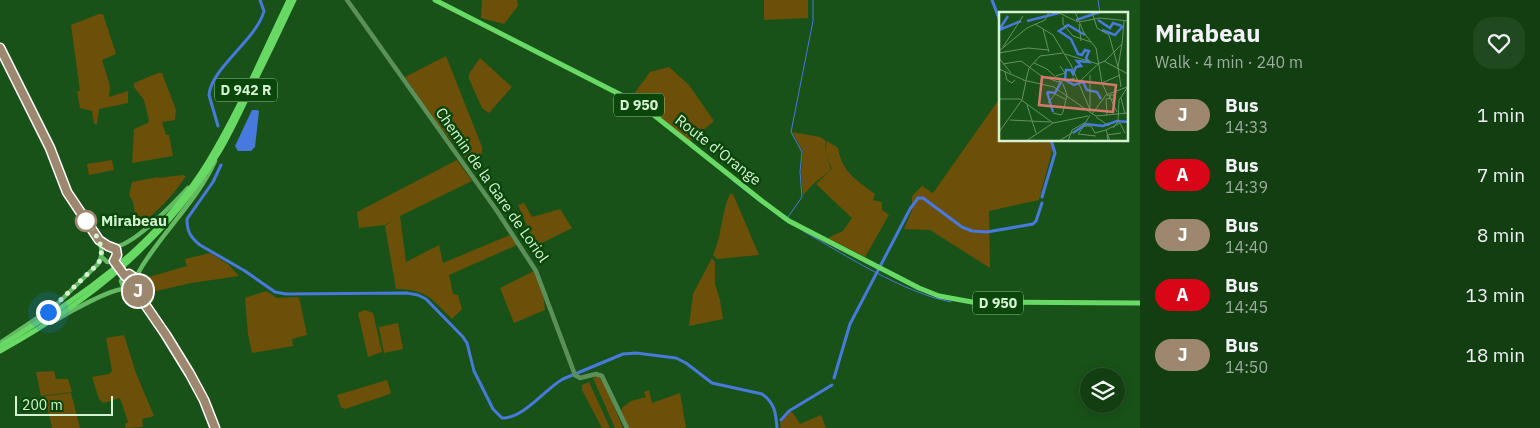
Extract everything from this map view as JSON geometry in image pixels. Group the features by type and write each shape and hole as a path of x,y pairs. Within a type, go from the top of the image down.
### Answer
{"main road":[{"name":"D 942 R","path":"1,347 60,309 111,272 131,255 158,227 198,177 226,130 289,0"},
{"path":"1,347 70,312 127,289 136,282 139,272 211,170 294,0"},
{"name":"Route d'Orange","path":"435,0 633,101 650,112 776,212 919,288 962,302 1140,303"},
{"path":"0,48 50,148 67,192 99,240 102,250 102,257 98,264 55,306 1,347"},
{"path":"1,347 85,297 113,276 160,231 190,194 219,152"},
{"path":"99,240 114,248 123,245 164,213 198,177"},
{"path":"102,250 108,246"},
{"path":"114,248 117,255 115,262"},
{"path":"102,257 107,262 115,262"},
{"path":"115,262 124,274 132,275 142,300 172,343 190,374 204,400 215,428"},
{"path":"124,274 121,281 127,289 142,300"}],"street":[{"name":"Chemin de la Gare de Loriol","path":"348,0 497,211 536,271 575,373 580,378 593,374 600,374 605,378 626,428"}],"shaded area":[{"path":"482,0 517,0 518,6 504,24 481,18"},
{"path":"764,0 808,0 808,18 764,20"},
{"path":"103,14 116,54 102,60 110,86 109,97 128,91 128,103 99,109 97,124 94,124 92,111 80,108 77,91 80,91 71,25"},
{"path":"446,56 482,147 482,156 476,163 471,164 434,120 405,77"},
{"path":"480,58 512,87 489,113 482,108 469,79 469,74"},
{"path":"669,67 689,85 714,121 690,141 647,106 631,98 650,72"},
{"path":"162,73 176,110 175,120 162,122 166,135 169,135 173,156 132,163 134,129 149,121 144,100 134,87 134,83"},
{"path":"999,99 999,141 1050,141 1053,147 1039,200 989,211 990,268 930,230 904,229 912,210 912,196 922,186 933,193"},
{"path":"792,132 820,137 826,141 826,153 831,170 813,184 803,195 801,172 803,152"},
{"path":"827,141 838,148 846,169 856,180 875,194 873,200 882,202 882,210 889,215 865,257 828,238 843,231 852,218 816,184 832,169 825,152"},
{"path":"112,160 114,170 89,175 87,164"},
{"path":"457,160 472,181 400,216 406,262 439,245 443,263 510,235 517,245 449,275 453,294 458,295 462,309 452,319 428,296 406,289 396,289 385,226 393,220 385,225 359,228 357,212"},
{"path":"186,176 170,197 137,227 133,202 129,195 132,182"},
{"path":"730,194 733,194 759,255 717,259 713,255"},
{"path":"524,203 532,217 560,209 572,228 536,246 518,205"},
{"path":"210,253 228,264 239,276 191,283 152,292 149,277 187,266 185,259"},
{"path":"712,258 715,262 715,284 723,319 689,326 693,294"},
{"path":"534,271 543,290 545,310 514,323 500,288"},
{"path":"266,291 277,298 299,297 307,335 292,339 293,346 252,353 248,334 245,298"},
{"path":"365,310 373,313 382,352 368,357 358,313"},
{"path":"398,323 403,349 384,353 379,327"},
{"path":"124,335 136,373 154,416 142,419 143,427 126,428 125,424 128,422 120,398 103,403 99,399 92,377 109,374 112,371 106,338"},
{"path":"54,371 56,379 68,379 72,392 41,396 36,372"},
{"path":"598,376 603,381 623,428 615,428 593,378"},
{"path":"387,380 391,393 345,409 341,407 337,395"},
{"path":"589,382 610,428 602,428 582,390 582,385"},
{"path":"649,390 652,403 680,393 686,428 629,428 621,412 622,408 631,401 646,397 644,392"},
{"path":"71,393 80,428 52,428 45,396"},
{"path":"790,412 793,413 800,424 821,415 826,428 781,428 780,423"}],"water":[{"path":"252,110 259,111 255,147 251,151 238,151 235,146"}],"waterway":[{"path":"218,126 209,95 212,85 217,74 260,22 264,11 260,0"},
{"path":"788,217 802,197 800,172 802,152 791,132 813,21 813,0"},
{"path":"992,0 999,18"},
{"path":"1098,0 1100,12"},
{"path":"1042,197 1055,153 1051,141"},
{"path":"221,165 213,182 187,219 190,234 200,245 245,271 275,292 286,294 407,293 426,299 467,343 474,371 493,409 502,418 510,417 526,409 563,379 623,354 636,353 676,358 686,363 712,383 762,394 772,405 777,428"},
{"path":"733,181 784,220"},
{"path":"834,378 850,324 910,209 918,198 923,198 962,227 972,231 987,232 1033,224 1036,221 1042,203"},
{"path":"803,231 895,282 951,302"},
{"path":"781,420 789,411 832,385"}],"bus line":[{"name":"J","path":"0,48 50,148 67,192 99,240 116,249 117,255 114,261 125,276 129,274 134,276 142,300 190,374 204,400 215,428"}],"place":[{"name":"Mirabeau","path":"86,221"}],"route":[{"path":"48,312 98,264 102,257 99,240 86,221"}]}
